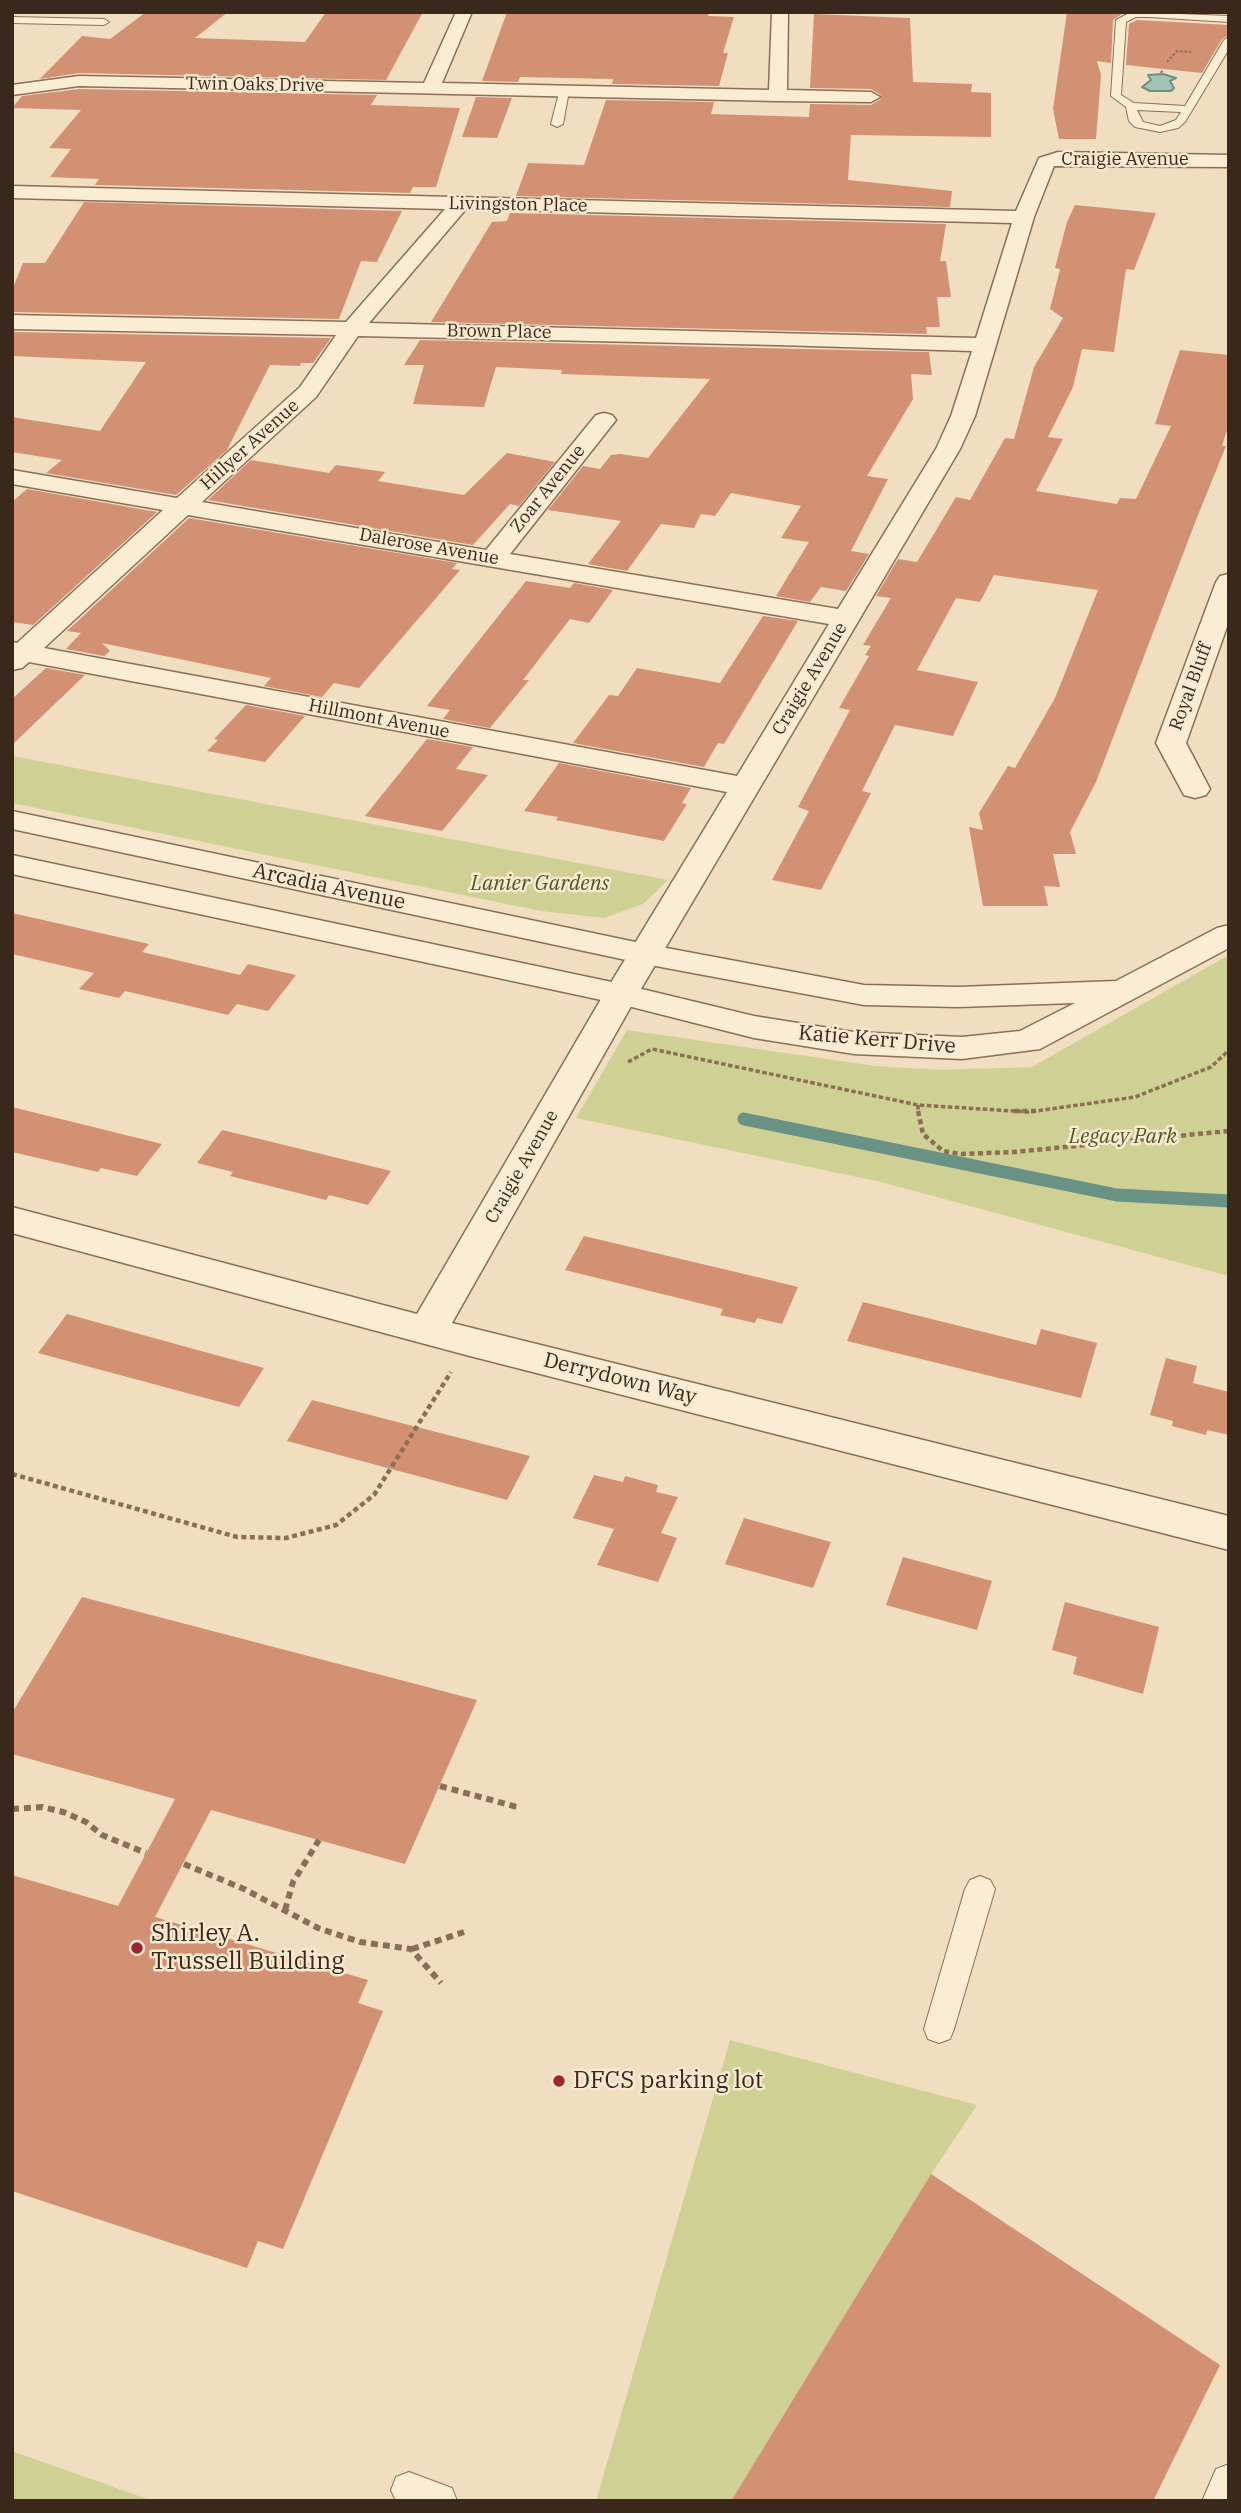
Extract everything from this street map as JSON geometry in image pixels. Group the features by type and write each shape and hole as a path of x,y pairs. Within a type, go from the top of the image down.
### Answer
{"street":[{"path":"431,88 464,12"},
{"path":"778,96 780,12"},
{"name":"Twin Oaks Drive","path":"18,80 50,85 79,81"},
{"name":"Twin Oaks Drive","path":"18,80 871,97"},
{"name":"Craigie Avenue","path":"428,1330 621,994 948,449 963,416 1024,217 1046,162 1058,158 1229,161"},
{"name":"Livingston Place","path":"12,192 1024,217"},
{"name":"Hillyer Avenue","path":"16,655 308,392 352,329 460,204"},
{"name":"Brown Place","path":"12,322 985,345"},
{"name":"Zoar Avenue","path":"493,558 604,421"},
{"name":"Dalerose Avenue","path":"12,477 846,619"},
{"name":"Royal Bluff","path":"1195,789 1171,743 1229,582"},
{"name":"Hillmont Avenue","path":"16,655 746,787"},
{"name":"Arcadia Avenue","path":"12,820 645,954"},
{"name":"Arcadia Avenue","path":"12,864 621,994"},
{"name":"Katie Kerr Drive","path":"621,994 754,1027 817,1037 855,1043 962,1048 1028,1041 1229,935"},
{"name":"Katie Kerr Drive","path":"645,954 864,995 958,997 1123,990"},
{"name":"Derrydown Way","path":"12,1220 428,1330 1229,1533"}],"lane":[{"path":"1188,109 1131,106 1116,96 1121,20 1126,16 1149,14 1229,19"},
{"path":"12,20 104,22"},
{"path":"1131,106 1134,121 1147,128 1174,126 1224,55 1229,40"},
{"path":"557,124 564,92"},
{"path":"939,2029 979,1889"},
{"path":"1220,2501 1229,2482"}],"path":[{"path":"1167,62 1171,57"},
{"path":"1161,73 1163,69"},
{"path":"622,1068 630,1060 652,1049 918,1105 1029,1112 1135,1097 1211,1067 1229,1051"},
{"path":"918,1105 918,1120 923,1134 943,1151 961,1154 1014,1152 1229,1130"},
{"path":"12,1474 237,1537 286,1538 336,1525 374,1495 453,1370"},
{"path":"440,1786 517,1807"},
{"path":"12,1809 41,1807 63,1812 86,1822 102,1835 146,1853"},
{"path":"285,1910 293,1882 318,1840"},
{"path":"184,1864 318,1928 360,1942 411,1949 464,1932"},
{"path":"411,1949 441,1983"}],"green space":[{"name":"Lanier Gardens","path":"12,756 668,880 643,904 604,918 541,911 12,803"},
{"name":"Legacy Park","path":"1229,955 1229,1276 881,1182 576,1118 627,1030 875,1066 942,1070 1032,1067"},
{"path":"730,2040 977,2105 931,2174 731,2501 596,2501"},
{"path":"12,2451 153,2501 12,2501"}],"shaded area":[{"path":"1163,74 1176,78 1170,81 1174,88 1171,91 1150,91 1142,87 1151,80 1148,75"}],"building":[{"path":"146,12 228,12 195,38 305,42 326,12 423,12 386,80 79,73 40,79 82,36 110,39"},
{"path":"507,12 709,12 708,16 734,17 723,53 728,53 719,86 612,84 613,79 520,77 518,82 482,81"},
{"path":"1067,12 1125,12 1113,20 1111,63 1097,61 1101,75 1096,139 1059,139 1053,109"},
{"path":"814,14 910,18 913,82 972,84 971,92 991,93 991,137 851,135 848,180 952,191 950,207 516,196 528,163 584,165 606,100 714,102 711,114 809,117 810,104 871,105 881,99 881,95 871,89 810,88"},
{"path":"1137,20 1229,25 1229,35 1222,39 1202,73 1126,65 1129,24"},
{"path":"79,89 377,95 371,105 460,108 436,187 413,187 410,193 95,185 99,179 50,177 71,149 49,148 81,110 12,108 22,96"},
{"path":"476,97 512,98 497,138 462,137"},
{"path":"84,202 402,211 377,262 361,261 339,319 12,312 12,290 23,263 45,263"},
{"path":"1075,205 1156,213 1134,270 1126,269 1114,352 1082,349 1073,387 1048,437 1063,439 1036,491 1117,504 1120,498 1136,499 1171,426 1155,424 1180,350 1229,355 1229,424 1222,446 1226,446 1096,782 1070,832 1076,854 1053,854 1060,887 1044,886 1048,906 983,906 969,827 983,830 979,813 1008,766 1015,768 1055,698 1098,590 994,575 980,602 956,598 917,670 978,682 953,736 895,725 862,791 871,793 821,890 772,880 809,811 798,807 850,710 839,708 869,656 865,655 871,646 863,645 891,598 876,596 898,559 917,562 956,497 970,500 1005,438 1014,439 1034,367 1063,318 1050,309 1060,269 1055,268 1067,222"},
{"path":"510,213 946,224 940,261 946,261 951,297 937,297 940,327 926,327 927,334 431,322 492,222 507,221"},
{"path":"12,332 331,338 313,363 301,363 300,366 270,365 227,450 176,495 46,473 62,460 12,452 12,417 100,431 146,362 12,356"},
{"path":"420,340 929,352 932,375 911,374 913,399 867,476 888,479 851,551 869,554 846,591 821,587 810,602 776,596 809,542 781,538 801,506 731,493 715,516 701,514 694,528 661,524 627,571 588,564 621,521 548,510 583,466 600,469 611,455 648,458 710,379 561,374 562,370 496,367 484,407 413,404 424,365 404,365"},
{"path":"507,453 555,462 519,506 510,504 473,545 208,500 251,460 329,473 336,465 385,472 378,481 464,495"},
{"path":"27,489 157,512 33,625 12,622 12,502"},
{"path":"189,518 457,563 452,569 460,570 359,688 334,683 322,697 264,686 271,678 102,643 110,651 104,656 66,649 81,633 67,631"},
{"path":"526,581 570,588 574,583 613,590 589,623 570,619 523,680 529,680 490,728 443,719 450,710 427,706"},
{"path":"763,616 798,621 724,744 718,743 704,767 573,743 609,695 618,696 637,668 720,683"},
{"path":"46,668 85,675 12,745 12,699"},
{"path":"246,705 305,716 265,762 207,751 218,740 214,739"},
{"path":"427,739 473,747 456,769 488,775 442,831 365,816"},
{"path":"559,763 691,788 682,803 687,804 664,841 524,811"},
{"path":"12,913 149,944 142,952 240,975 248,964 296,975 268,1011 237,1004 228,1015 125,991 119,998 79,989 94,973 12,954"},
{"path":"12,1107 162,1144 137,1176 101,1168 98,1172 12,1152"},
{"path":"222,1130 391,1171 368,1205 329,1195 326,1200 230,1176 233,1172 197,1163"},
{"path":"584,1236 798,1287 782,1324 757,1318 755,1323 720,1315 723,1309 565,1270"},
{"path":"863,1302 1036,1345 1041,1329 1097,1343 1081,1398 847,1341"},
{"path":"67,1314 264,1368 239,1407 38,1353"},
{"path":"1166,1358 1197,1366 1193,1383 1229,1392 1229,1435 1207,1430 1206,1435 1172,1426 1173,1421 1150,1415"},
{"path":"312,1400 530,1456 507,1500 287,1441"},
{"path":"594,1475 623,1482 625,1476 658,1485 656,1492 678,1497 661,1533 677,1538 658,1582 597,1565 614,1529 573,1518"},
{"path":"744,1518 831,1542 813,1588 725,1564"},
{"path":"903,1557 992,1581 977,1630 886,1605"},
{"name":"Shirley A. Trussell Building","path":"82,1597 477,1700 405,1864 211,1810 155,1917 368,1980 358,2003 383,2011 283,2249 258,2241 247,2268 12,2191 12,1875 118,1906 175,1799 12,1754 12,1713"},
{"path":"1065,1602 1159,1627 1143,1694 1073,1674 1077,1657 1052,1650"},
{"path":"931,2174 1220,2365 1153,2501 731,2501"}],"waterway":[{"path":"744,1119 1117,1195 1229,1201"}],"place":[{"name":"Shirley A. Trussell Building","path":"137,1948"},
{"name":"DFCS parking lot","path":"559,2081"}]}
